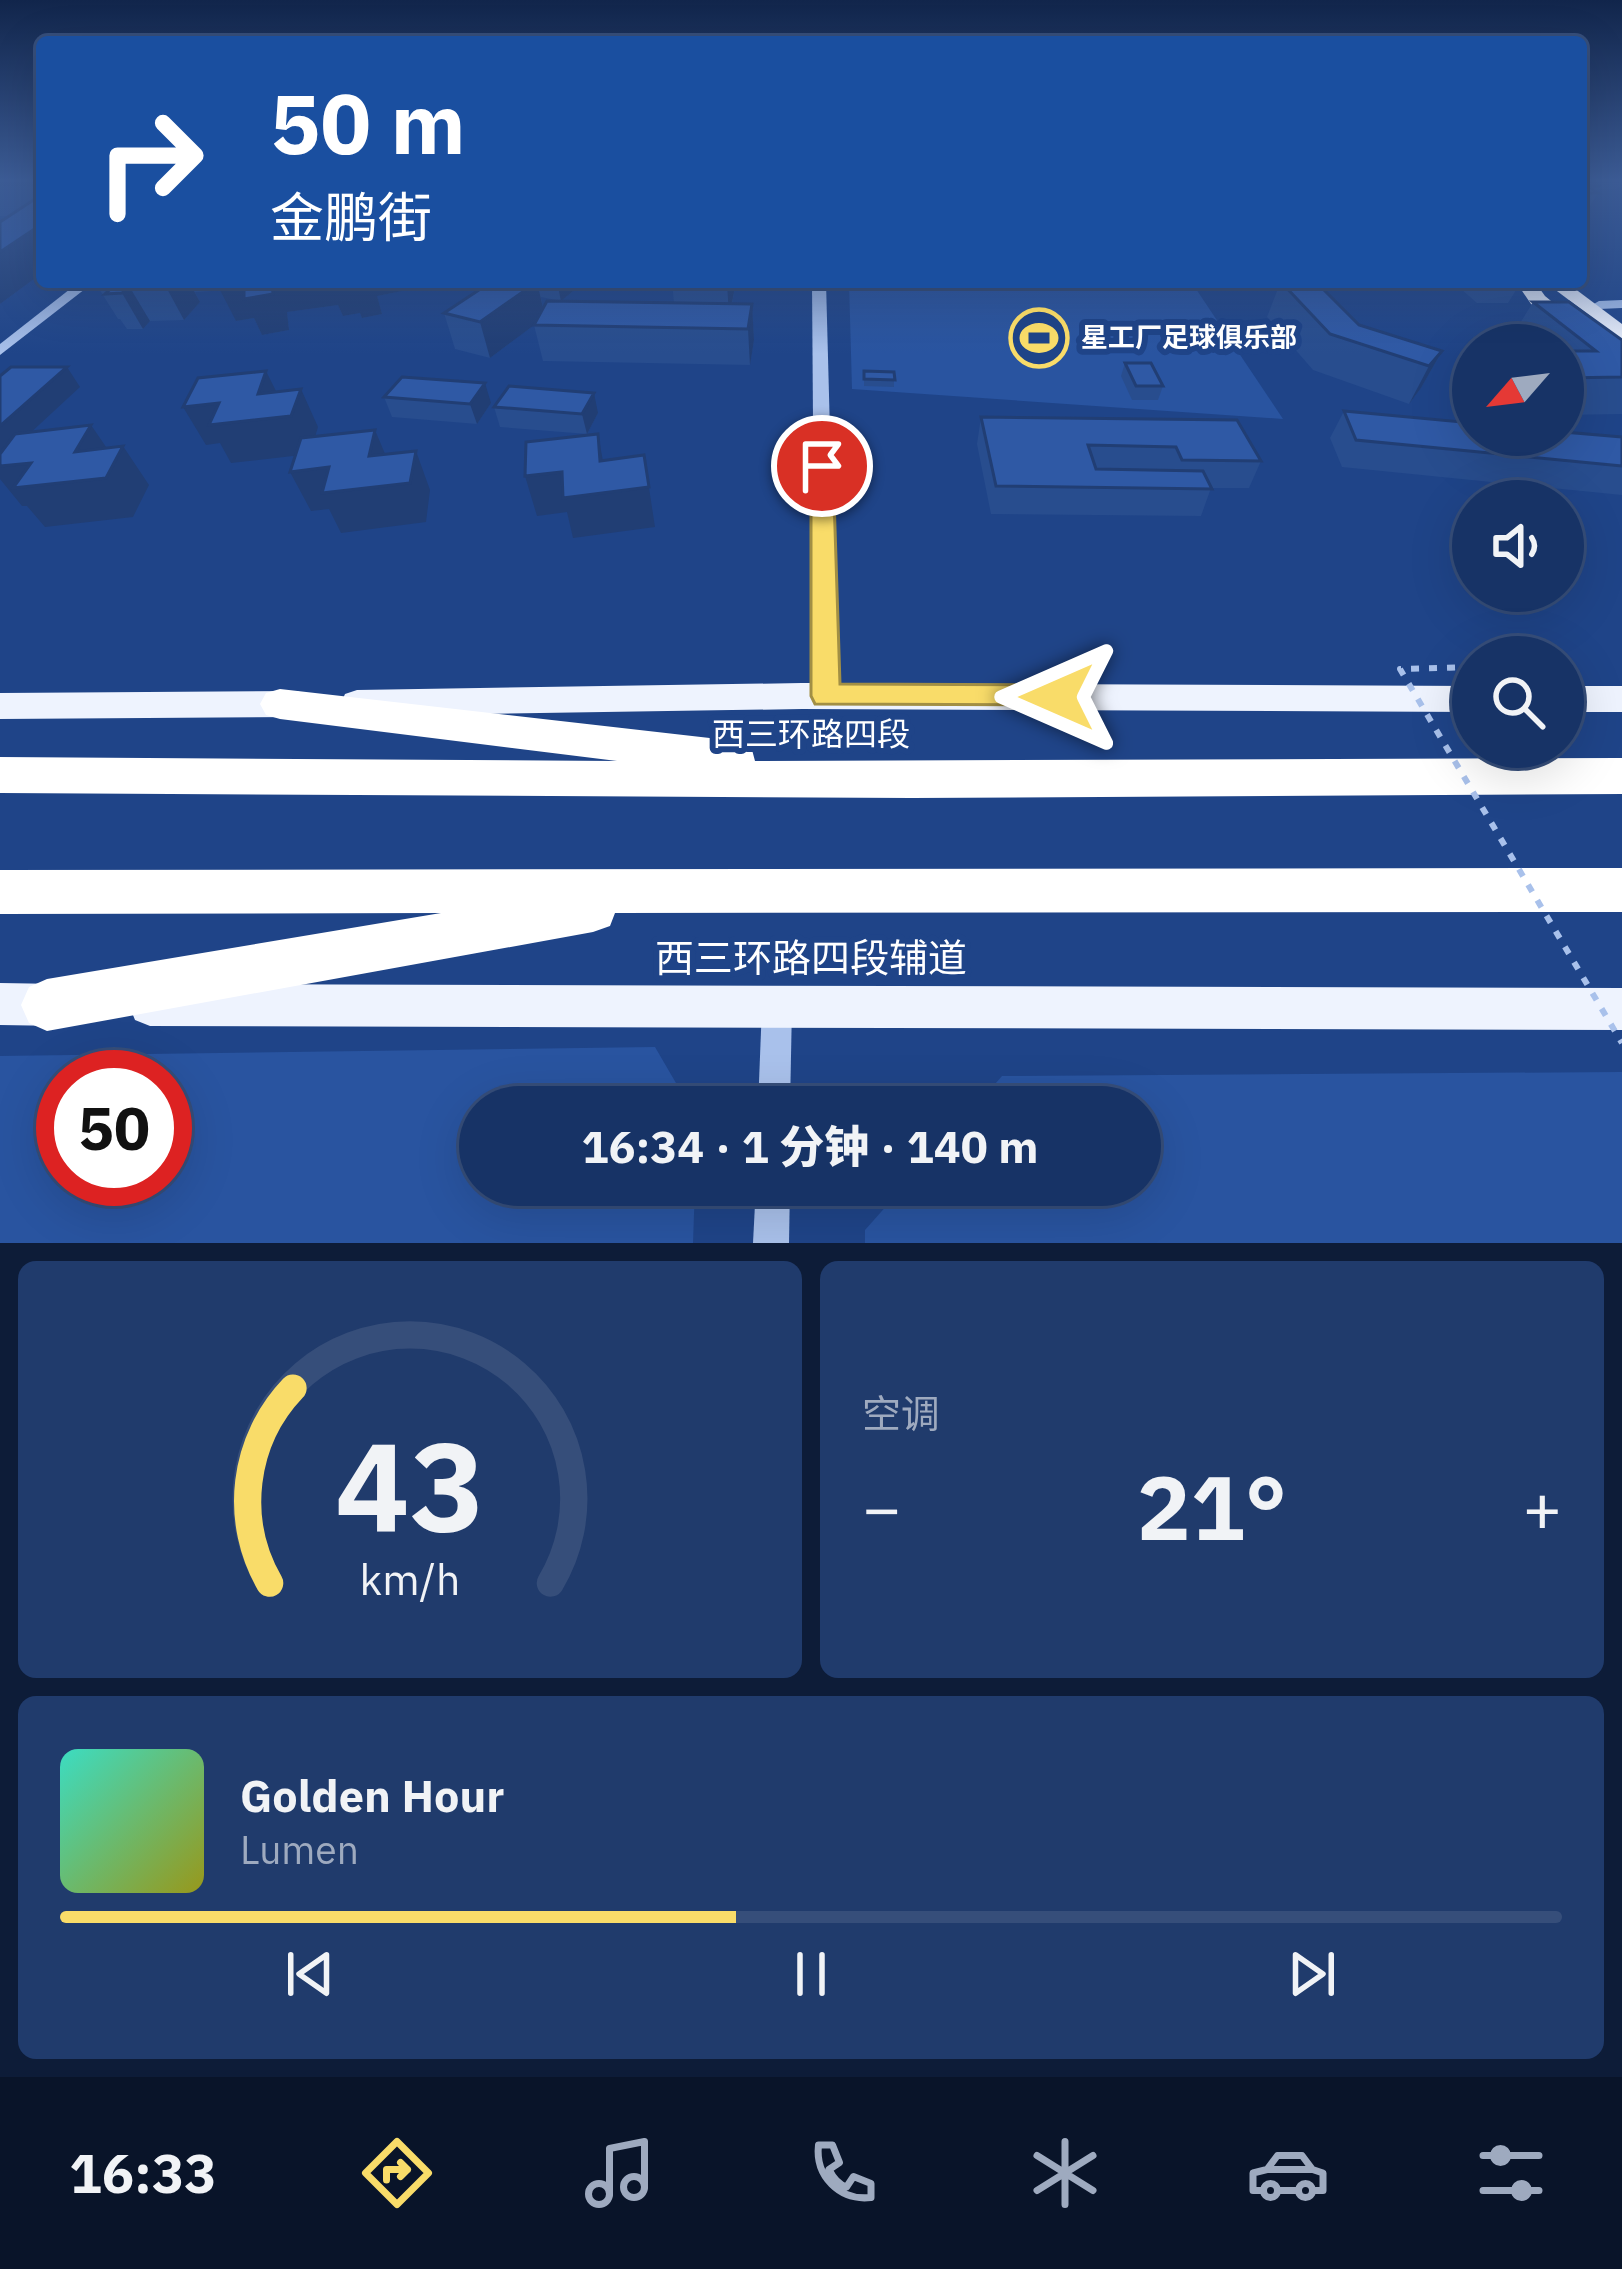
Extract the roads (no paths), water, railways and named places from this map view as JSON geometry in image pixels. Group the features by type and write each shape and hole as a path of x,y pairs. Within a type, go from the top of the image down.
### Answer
{"highway":[{"path":"280,704 912,779"},
{"name":"西三环路四段","path":"0,776 1622,776"},
{"path":"0,892 1622,890"},
{"path":"24,1005 696,892"}],"main road":[{"path":"1532,288 1538,300 1622,370"},
{"path":"1556,288 1622,322"},
{"path":"1556,288 1622,354"},
{"path":"1590,303 1622,334"},
{"path":"0,706 826,696 1452,699"},
{"path":"1584,699 1622,699"},
{"name":"西三环路四段辅道","path":"24,1005 1622,1009"}],"street":[{"path":"0,351 79,288"},
{"path":"819,288 826,696"},
{"path":"1590,303 1622,304"},
{"path":"775,1086 777,1006"},
{"path":"771,1243 772,1206"}],"place":[{"name":"星工厂足球俱乐部","path":"1039,338"}]}
